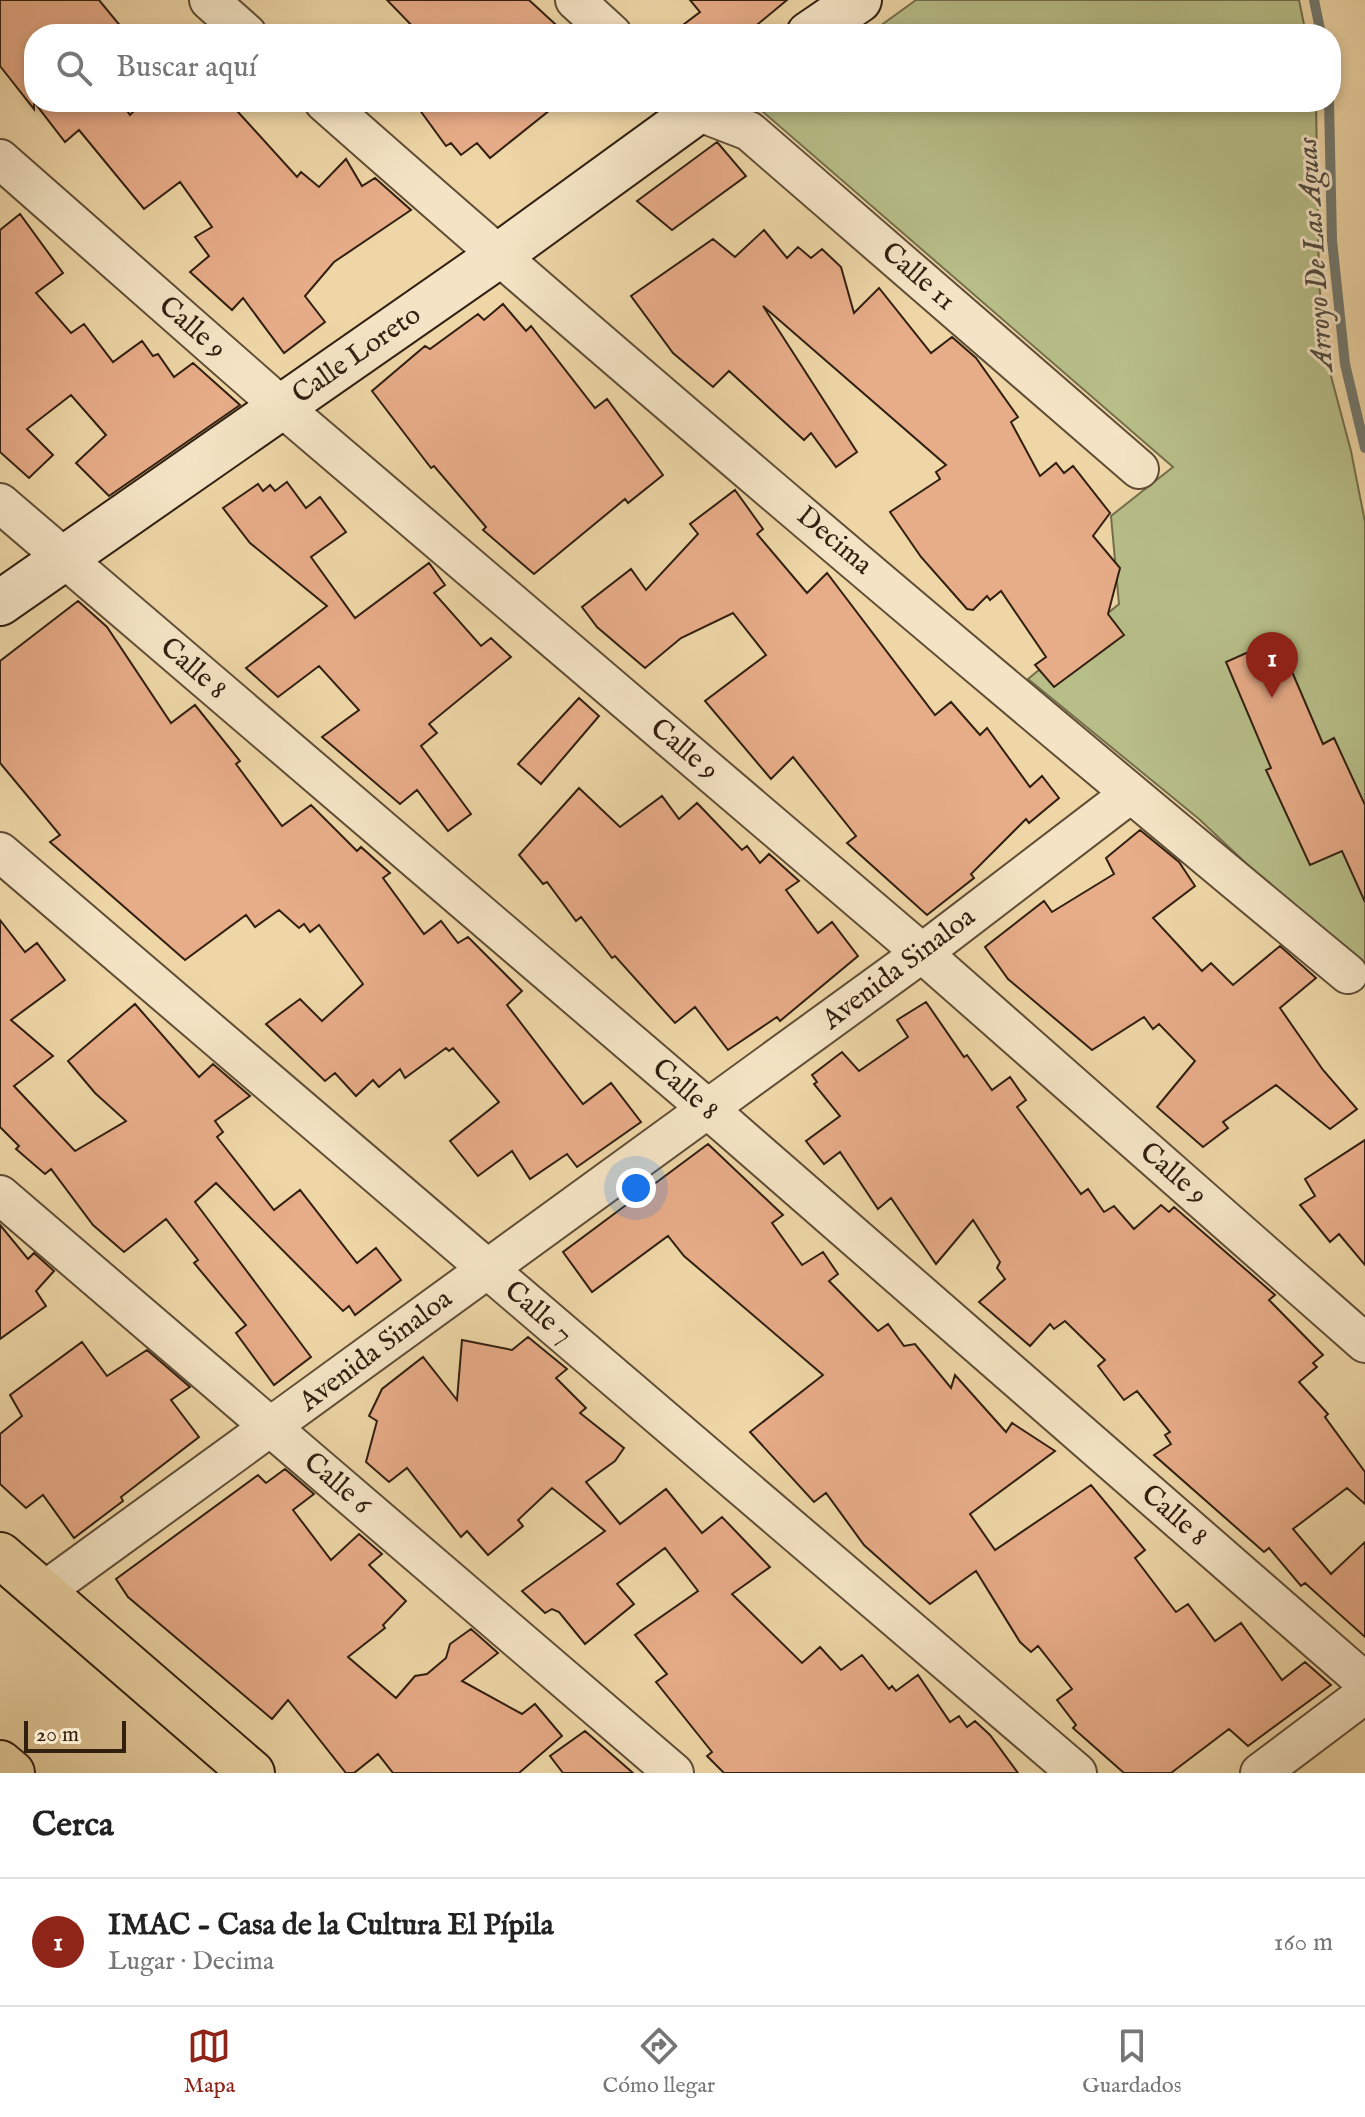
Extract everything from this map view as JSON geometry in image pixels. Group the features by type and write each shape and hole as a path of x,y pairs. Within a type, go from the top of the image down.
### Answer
{"main road":[{"path":"0,1555 252,1773"},
{"path":"0,1763 12,1773"}],"street":[{"path":"209,0 236,24"},
{"path":"575,0 601,24"},
{"path":"824,24 859,0"},
{"name":"Decima","path":"335,112 498,256 1130,794 1348,974"},
{"name":"Calle Loreto","path":"0,603 498,256 689,112"},
{"name":"Calle 11","path":"712,112 749,131 1139,469"},
{"name":"Calle 9","path":"0,159 282,407 922,953 1365,1343"},
{"name":"Calle 8","path":"0,503 708,1109 1365,1682"},
{"name":"Avenida Sinaloa","path":"43,1592 922,953 1130,794"},
{"name":"Calle 7","path":"0,852 1077,1773"},
{"name":"Calle 6","path":"0,1195 674,1773"},
{"path":"1260,1773 1365,1694"}],"green space":[{"path":"916,0 1299,0 1304,24 883,24"},
{"path":"763,112 1316,112 1319,283 1327,361 1351,451 1365,522 1365,975 1199,819 1028,679 1119,604 1111,516 1173,467"}],"building":[{"path":"0,0 99,0 119,24 24,24 24,96 0,66"},
{"path":"387,0 529,0 555,24 410,24"},
{"path":"690,0 787,0 758,24 684,24 700,12"},
{"path":"42,112 128,112 130,115 133,112 238,112 297,177 301,172 319,187 346,159 362,186 375,178 411,210 334,262 305,296 325,322 284,353 243,298 232,310 190,272 209,256 195,237 212,227 180,182 144,209 79,130 65,142"},
{"path":"421,112 548,112 490,158 477,143 461,155 451,143 446,146"},
{"path":"717,142 746,176 672,230 637,201"},
{"path":"20,214 63,273 36,293 71,333 84,324 113,362 142,341 153,356 158,354 174,377 193,363 240,405 109,496 76,463 106,435 71,395 27,429 53,455 29,478 0,452 0,230"},
{"path":"764,230 787,258 798,247 811,258 822,249 841,267 854,313 879,288 931,353 952,337 976,358 1018,417 1011,422 1040,476 1056,463 1064,473 1073,466 1110,513 1093,536 1120,568 1108,614 1124,635 1054,687 1035,665 1046,657 1001,591 990,600 987,596 973,610 967,609 921,557 890,512 940,479 936,472 946,465 763,306 857,452 836,467 811,433 804,440 729,371 713,387 673,353 631,296 713,239 735,257"},
{"path":"503,304 526,331 531,326 595,408 607,399 663,475 628,503 625,499 534,574 483,530 486,527 434,466 431,468 372,391 425,346 430,349 478,314 484,320"},
{"path":"287,482 306,508 320,497 346,532 311,557 355,618 429,563 445,585 434,593 481,646 491,638 511,657 429,724 437,733 421,746 471,814 448,831 417,790 400,804 322,737 359,710 319,666 278,697 246,668 327,606 250,543 223,508 258,484 263,491 270,485 275,491"},
{"path":"735,490 763,529 757,534 807,593 827,573 935,715 951,702 980,735 987,728 1030,787 1042,776 1059,798 1029,823 1026,819 971,874 974,878 927,915 847,843 856,836 793,757 771,779 705,701 766,655 733,613 681,638 645,668 597,627 582,607 631,569 646,590 698,534 690,524"},
{"path":"78,601 107,627 171,723 195,705 240,761 236,764 282,826 311,805 357,851 361,847 390,873 383,878 424,934 441,921 458,943 468,937 522,991 507,1005 583,1104 611,1083 641,1122 577,1167 567,1154 530,1179 512,1151 478,1176 450,1141 499,1102 453,1048 449,1051 446,1048 405,1078 400,1069 379,1087 373,1080 356,1096 335,1073 325,1081 266,1024 300,999 322,1021 363,984 319,925 310,932 304,924 299,928 279,910 255,927 246,915 185,960 50,842 60,835 0,763 0,661"},
{"path":"1278,639 1323,744 1334,738 1365,805 1365,902 1342,851 1310,865 1266,770 1271,768 1226,662"},
{"path":"579,698 599,716 541,784 518,764"},
{"path":"579,788 620,827 662,796 679,819 697,803 742,850 747,846 760,863 769,854 799,881 786,890 818,933 832,922 858,956 780,1021 777,1017 728,1050 695,1007 675,1023 615,956 612,958 581,917 576,921 547,882 543,884 519,855"},
{"path":"1140,830 1179,862 1195,886 1153,918 1202,971 1211,963 1233,985 1280,946 1316,978 1280,1008 1323,1070 1357,1109 1330,1129 1276,1085 1223,1122 1228,1128 1203,1147 1157,1107 1195,1061 1159,1024 1153,1029 1144,1017 1092,1050 1008,979 985,947 1044,901 1052,912 1114,874 1106,858"},
{"path":"0,920 25,952 37,943 65,980 11,1020 53,1056 14,1086 75,1151 126,1121 95,1093 68,1061 135,1004 199,1077 213,1064 250,1096 215,1121 223,1132 217,1137 274,1210 300,1190 357,1263 376,1248 401,1280 355,1315 349,1306 343,1311 216,1183 195,1202 311,1357 274,1385 236,1333 246,1325 194,1263 198,1260 166,1219 124,1252 93,1225 51,1169 45,1174 16,1149 19,1146 0,1127"},
{"path":"926,1002 964,1057 967,1055 992,1090 1010,1077 1026,1100 1017,1107 1081,1194 1088,1189 1104,1212 1114,1206 1134,1229 1161,1205 1169,1212 1174,1207 1275,1295 1269,1300 1323,1355 1313,1363 1317,1367 1299,1382 1328,1414 1325,1417 1365,1472 1365,1504 1347,1488 1293,1529 1331,1574 1365,1542 1365,1637 1305,1583 1301,1586 1269,1548 1264,1552 1154,1455 1171,1444 1165,1435 1170,1432 1137,1391 1124,1400 1098,1366 1105,1360 1065,1321 1054,1329 1050,1324 1030,1346 979,1302 1005,1279 997,1268 1000,1262 973,1220 936,1264 891,1198 878,1209 840,1152 824,1164 806,1141 840,1116 814,1084 817,1082 812,1075 842,1052 859,1071 908,1037 897,1020"},
{"path":"1365,1140 1365,1265 1339,1234 1330,1242 1300,1205 1315,1196 1305,1179"},
{"path":"708,1144 783,1215 772,1223 802,1265 823,1252 838,1274 829,1281 878,1331 888,1324 904,1346 915,1344 951,1388 955,1375 1006,1432 1012,1423 1055,1451 970,1514 995,1550 1091,1485 1145,1550 1135,1558 1176,1612 1188,1604 1215,1641 1241,1623 1282,1680 1305,1662 1331,1685 1248,1746 1229,1729 1171,1773 1124,1773 1073,1728 1076,1725 1057,1700 1072,1689 1038,1646 1031,1652 1020,1642 976,1571 930,1604 864,1545 826,1493 814,1502 750,1432 823,1375 684,1256 668,1236 592,1292 563,1252"},
{"path":"0,1225 28,1259 34,1253 54,1271 36,1291 46,1306 0,1339"},
{"path":"528,1337 567,1369 556,1378 586,1408 580,1413 624,1448 615,1461 586,1482 620,1524 666,1489 702,1533 722,1517 770,1567 732,1594 802,1663 820,1647 841,1670 862,1655 889,1689 892,1686 896,1691 918,1675 950,1722 959,1716 967,1727 975,1721 990,1735 1018,1773 724,1773 707,1756 712,1752 656,1682 667,1674 635,1635 698,1591 665,1548 617,1584 634,1604 585,1644 559,1612 552,1609 545,1613 522,1591 605,1531 552,1488 518,1520 523,1526 488,1555 467,1531 461,1537 407,1468 389,1482 366,1462 377,1421 369,1416 382,1389 423,1357 457,1400 462,1340 512,1350"},
{"path":"82,1342 107,1376 147,1350 190,1387 171,1400 199,1437 74,1538 43,1495 26,1508 0,1484 0,1434 22,1416 10,1395"},
{"path":"285,1469 314,1494 293,1510 331,1560 359,1534 382,1554 369,1565 406,1601 383,1625 385,1628 348,1657 396,1698 415,1676 427,1674 446,1658 450,1644 471,1629 498,1653 462,1681 522,1714 535,1704 562,1736 519,1773 393,1773 378,1754 354,1773 346,1773 288,1700 272,1719 128,1597 116,1579 258,1475 266,1483"},
{"path":"585,1731 633,1773 563,1773 550,1756"}],"waterway":[{"name":"Arroyo De Las Aguas","path":"1314,0 1319,24"},
{"name":"Arroyo De Las Aguas","path":"1329,112 1332,240 1345,364 1365,448"}],"place":[{"name":"IMAC - Casa de la Cultura El Pípila","path":"1272,698"}]}
